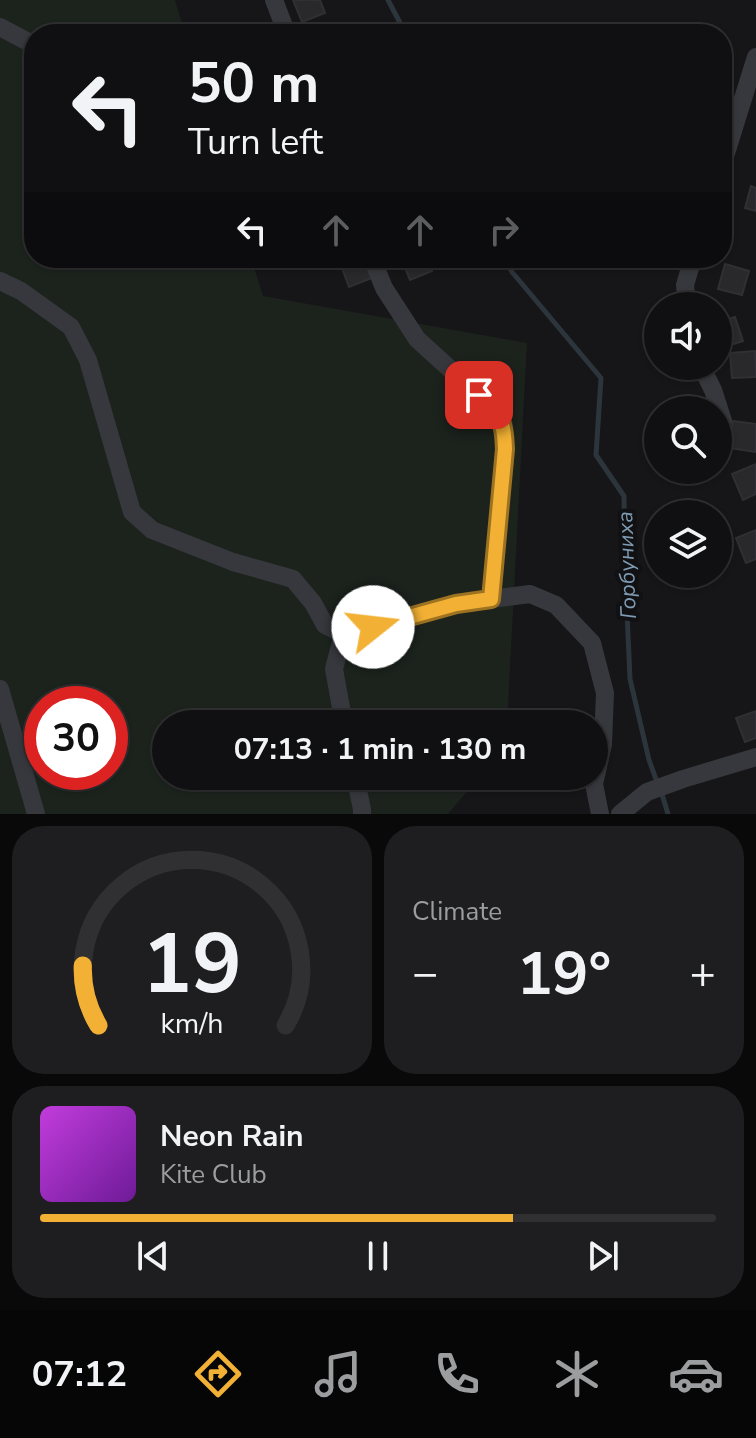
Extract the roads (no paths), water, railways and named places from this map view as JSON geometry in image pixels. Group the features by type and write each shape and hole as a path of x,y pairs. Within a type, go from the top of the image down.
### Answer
{"street":[{"path":"274,0 283,24"},
{"path":"0,27 24,40"},
{"path":"732,134 756,57"},
{"path":"376,268 384,288 417,339 495,410 504,425 505,449 491,599"},
{"path":"686,292 690,268"},
{"path":"0,281 21,291 71,327 88,360 132,512 152,530 233,562 293,579 313,603 325,625 343,634 456,604 491,599 530,594 556,605 592,643 605,693 603,744 594,784 600,814"},
{"path":"341,710 334,669 343,634"},
{"path":"0,689 36,814"},
{"path":"620,814 647,792 756,757"},
{"path":"358,790 362,814"}],"waterway":[{"name":"Горбуниха","path":"388,0 401,24"},
{"name":"Горбуниха","path":"510,268 601,378 596,455 624,496 630,679 657,782"},
{"name":"Горбуниха","path":"661,791 668,814"}]}
